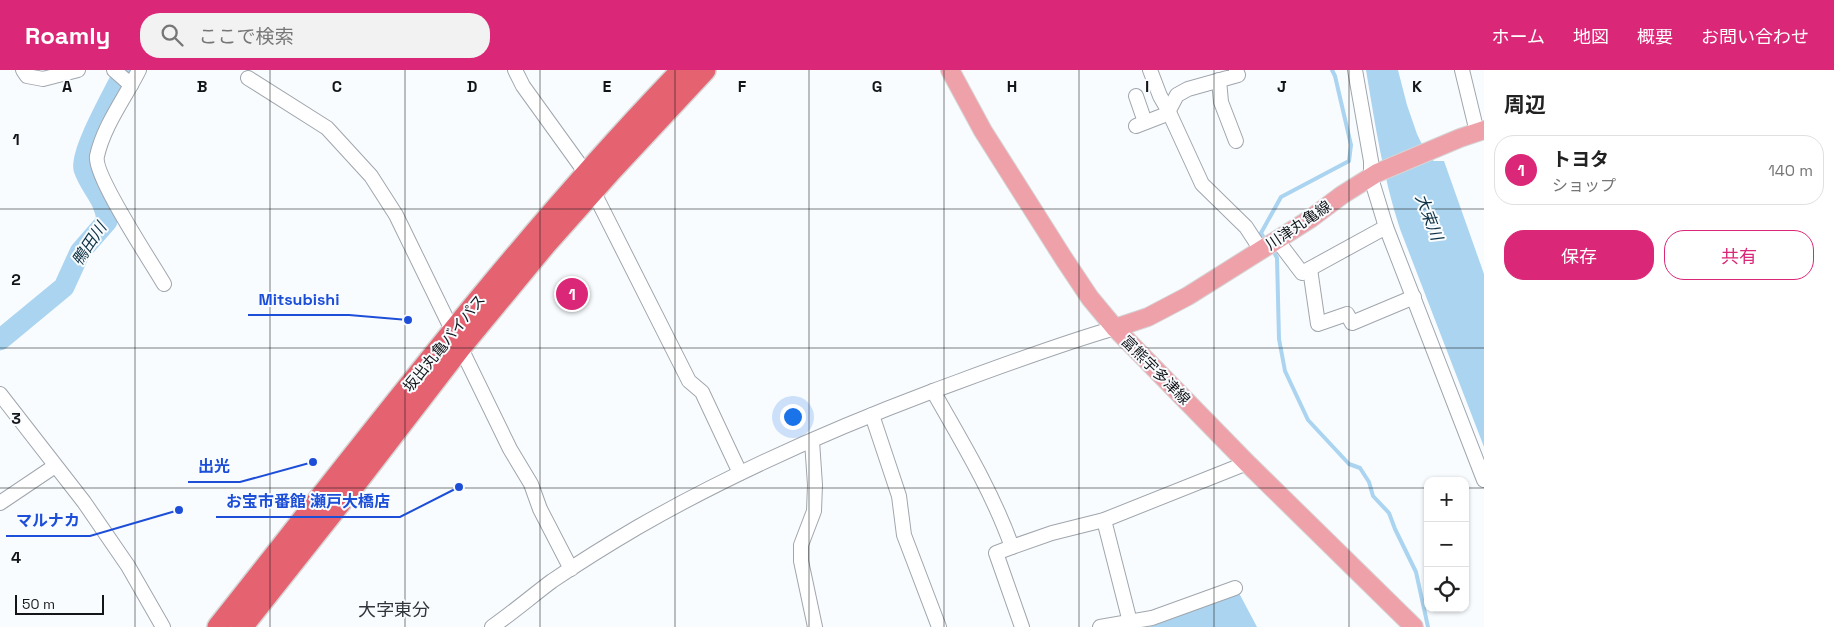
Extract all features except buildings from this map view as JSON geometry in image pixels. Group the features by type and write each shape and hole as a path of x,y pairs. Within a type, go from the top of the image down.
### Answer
{"highway":[{"name":"坂出丸亀バイパス","path":"218,627 682,70"},
{"name":"坂出丸亀バイパス","path":"589,183 705,70"},
{"name":"坂出丸亀バイパス","path":"242,627 360,478 457,339"}],"main road":[{"name":"富熊宇多津線","path":"950,70 983,131 1090,298 1115,328 1247,464 1414,627"},
{"name":"川津丸亀線","path":"1115,328 1167,308 1278,240 1342,195 1374,176 1480,131"}],"street":[{"path":"23,70 27,76 43,79 78,70"},
{"path":"114,70 131,85"},
{"path":"139,70 110,121 96,158 101,174 112,196 164,284"},
{"path":"515,70 523,86 580,165 689,381 702,392 740,474"},
{"path":"1150,70 1160,96 1202,184 1246,227 1261,250"},
{"path":"1136,96 1141,124 1167,114 1177,95 1188,89 1238,75 1236,70"},
{"path":"1355,70 1371,161 1386,227 1484,480"},
{"path":"1462,70 1480,131"},
{"path":"248,78 327,128 371,176 396,215 510,449 531,484 540,509 571,569"},
{"path":"1219,80 1221,102 1236,141"},
{"path":"1278,240 1302,274 1386,227"},
{"path":"1310,269 1318,324 1347,314 1352,322 1414,296"},
{"path":"492,627 571,569 637,528 740,474 872,415 933,391 1039,352 1115,328"},
{"path":"933,391 977,467 1003,522 1012,547"},
{"path":"0,394 54,466 84,502 128,566 163,627"},
{"path":"872,415 899,496 904,535 939,627"},
{"path":"812,441 815,485 814,511 801,545 801,561 815,627"},
{"path":"1022,627 996,553 1044,536 1104,520 1247,464"},
{"path":"0,503 54,466"},
{"path":"1104,520 1130,622"},
{"path":"1100,627 1152,618 1235,588"}],"water":[{"name":"大束川","path":"1366,70 1398,70 1417,134 1428,157 1434,161 1444,161 1484,274 1484,447 1400,229 1384,170"},
{"path":"1239,593 1257,627 1142,627 1152,626"}],"waterway":[{"name":"鴨田川","path":"0,340 64,287 80,252 107,221 104,206 84,169 84,161 93,135 125,70"},
{"path":"1263,236 1261,233 1281,197 1349,161 1351,145 1332,70"},
{"path":"1275,254 1277,258 1279,339 1285,371 1308,420 1349,464 1360,468 1369,482 1373,496 1389,513 1416,572 1428,627"}],"place":[{"name":"トヨタ","path":"572,294"},
{"name":"Mitsubishi","path":"408,320"},
{"name":"出光","path":"313,462"},
{"name":"お宝市番館 瀬戸大橋店","path":"459,487"},
{"name":"マルナカ","path":"179,510"}],"district":[{"name":"大字東分","path":"394,609"}]}
